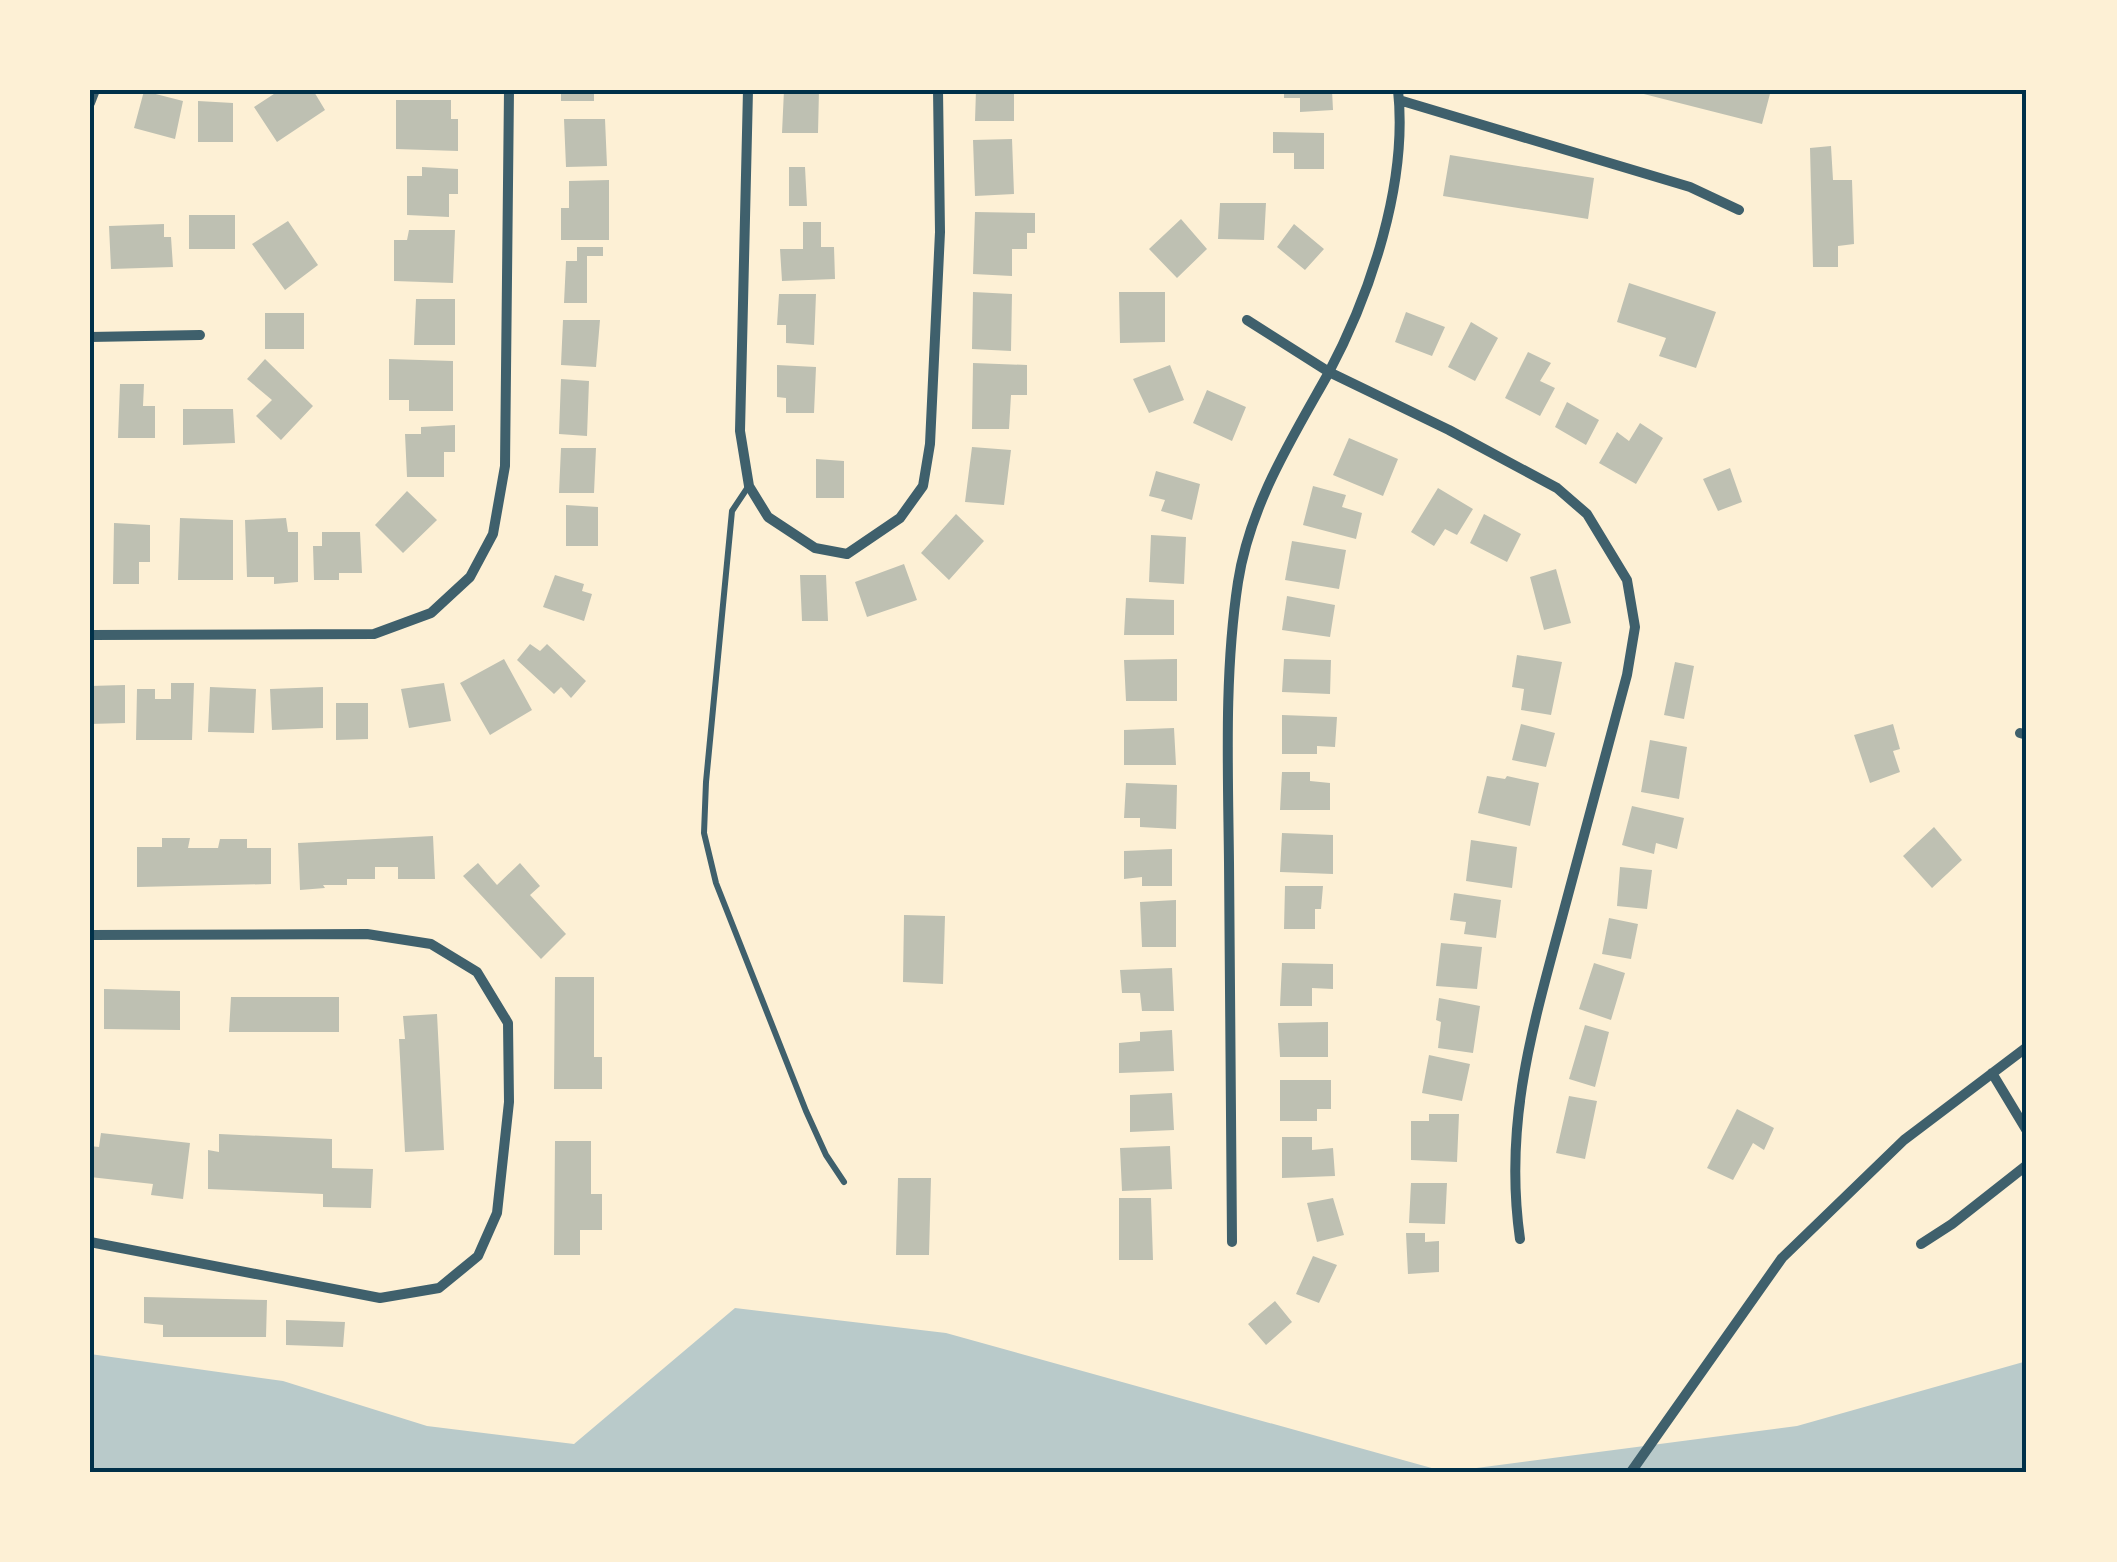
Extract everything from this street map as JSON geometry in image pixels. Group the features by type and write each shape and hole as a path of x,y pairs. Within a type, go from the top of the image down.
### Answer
{"street":[{"path":"90,103 95,90"},
{"path":"90,635 374,634 431,614 470,577 493,534 506,466 509,90"},
{"path":"748,90 740,431 748,486 768,516 814,548 847,554 900,518 923,486 930,444 940,232 938,90"},
{"path":"1232,1242 1228,684 1238,582 1247,540 1266,490 1328,372 1374,268 1393,196 1398,95 1690,187 1738,210"},
{"path":"1247,320 1328,372 1558,488 1587,514 1627,580 1635,628 1627,675 1518,1094 1513,1192 1520,1238"},
{"path":"90,337 200,335"},
{"path":"90,935 367,934 431,944 477,972 508,1022 509,1102 497,1213 478,1256 440,1288 380,1298 90,1242"},
{"path":"1631,1472 1782,1258 1904,1140 2027,1046"},
{"path":"1992,1073 2027,1131"},
{"path":"1920,1244 2027,1165"}],"lane":[{"path":"748,486 732,511 704,834 716,883 806,1112 844,1182"}],"shaded area":[{"path":"735,1308 946,1333 1446,1472 90,1472 90,1354 283,1381 427,1426 574,1444"},
{"path":"2027,1361 2027,1472 1446,1472 1797,1426"}],"building":[{"path":"280,90 313,90 325,110 277,142 254,107"},
{"path":"561,90 594,90 594,101 561,101"},
{"path":"784,90 819,90 818,133 782,133"},
{"path":"976,90 1030,90 1030,94 1014,94 1014,121 975,121"},
{"path":"1284,90 1332,90 1333,110 1300,112 1300,98 1284,98"},
{"path":"1628,90 1771,90 1762,124"},
{"path":"144,91 183,101 175,139 134,128"},
{"path":"396,100 451,100 451,119 458,119 458,151 396,149"},
{"path":"198,101 233,103 233,142 198,142"},
{"path":"564,119 605,119 607,166 566,167"},
{"path":"1273,132 1324,133 1324,169 1294,169 1294,153 1273,153"},
{"path":"1012,139 1014,194 975,196 973,140"},
{"path":"1831,146 1833,180 1852,180 1854,244 1838,246 1838,267 1813,267 1810,148"},
{"path":"1450,155 1594,178 1588,219 1443,196"},
{"path":"422,167 458,169 458,194 449,194 449,217 407,215 407,176 422,176"},
{"path":"789,167 805,167 807,206 789,206"},
{"path":"609,180 609,240 561,240 561,208 569,208 569,181"},
{"path":"1220,203 1266,203 1264,240 1218,239"},
{"path":"975,212 1035,213 1035,233 1027,233 1027,249 1012,249 1012,276 973,274"},
{"path":"189,215 235,215 235,249 189,249"},
{"path":"1181,219 1207,249 1177,278 1149,249"},
{"path":"288,221 318,265 285,290 252,244"},
{"path":"803,222 821,222 821,247 834,247 835,279 782,281 780,249 803,249"},
{"path":"164,224 164,237 171,237 173,267 111,269 109,226"},
{"path":"1294,224 1324,249 1305,270 1277,247"},
{"path":"409,230 455,230 453,283 394,281 394,240 407,240"},
{"path":"577,247 603,247 603,256 587,256 587,303 564,303 566,261 577,261"},
{"path":"1629,283 1716,312 1696,368 1659,356 1666,338 1617,322"},
{"path":"973,292 1012,294 1011,351 972,349"},
{"path":"1119,292 1165,292 1165,342 1120,343"},
{"path":"779,294 816,294 814,345 786,343 786,325 777,325"},
{"path":"416,299 455,299 455,345 414,345"},
{"path":"1406,312 1445,327 1432,356 1395,342"},
{"path":"265,313 304,313 304,349 265,349"},
{"path":"563,320 600,320 596,367 561,365"},
{"path":"1471,322 1498,338 1475,381 1448,367"},
{"path":"1528,352 1551,363 1540,381 1555,388 1540,416 1505,398"},
{"path":"265,359 313,406 281,440 256,416 272,400 247,379"},
{"path":"389,359 453,361 453,411 409,411 409,400 389,400"},
{"path":"973,363 1027,365 1027,395 1011,395 1009,429 972,429"},
{"path":"777,365 816,367 814,413 786,413 786,398 777,397"},
{"path":"1170,365 1184,400 1149,413 1133,379"},
{"path":"561,379 589,381 587,436 559,434"},
{"path":"120,384 144,384 143,406 155,406 155,438 118,438"},
{"path":"1207,390 1246,407 1232,441 1193,423"},
{"path":"1567,402 1599,420 1586,445 1555,427"},
{"path":"183,409 233,409 235,443 183,445"},
{"path":"1640,423 1663,438 1636,484 1599,463 1617,432 1629,441"},
{"path":"455,425 455,452 444,452 444,477 407,477 405,434 421,434 421,427"},
{"path":"1349,438 1398,459 1383,496 1333,475"},
{"path":"972,447 1011,450 1004,505 965,502"},
{"path":"561,448 596,448 594,493 559,493"},
{"path":"816,459 844,461 844,498 816,498"},
{"path":"1730,468 1742,502 1718,511 1703,479"},
{"path":"1156,471 1200,484 1192,520 1161,511 1165,500 1149,496"},
{"path":"1313,486 1346,495 1342,507 1362,513 1356,539 1303,525"},
{"path":"1438,488 1473,509 1457,535 1445,529 1434,546 1411,532"},
{"path":"407,491 437,520 403,553 375,525"},
{"path":"566,505 598,507 598,546 566,546"},
{"path":"956,514 984,541 949,580 921,553"},
{"path":"1484,514 1521,534 1507,562 1470,543"},
{"path":"180,518 233,520 233,580 178,580"},
{"path":"286,518 288,532 298,532 298,582 274,584 274,577 247,577 245,520"},
{"path":"114,523 150,525 150,562 139,562 139,584 113,584"},
{"path":"322,532 360,532 362,573 339,573 339,580 314,580 313,546 322,546"},
{"path":"1151,535 1186,537 1184,584 1149,582"},
{"path":"1292,541 1346,550 1339,589 1285,580"},
{"path":"904,564 917,600 867,617 855,582"},
{"path":"1556,569 1571,623 1544,630 1530,577"},
{"path":"555,575 584,584 582,591 592,594 584,621 543,607"},
{"path":"800,575 826,575 828,621 802,621"},
{"path":"1287,596 1335,605 1330,637 1282,630"},
{"path":"1126,598 1174,600 1174,635 1124,635"},
{"path":"530,644 540,651 547,644 586,681 571,698 561,687 554,694 517,660"},
{"path":"1517,655 1562,662 1551,715 1521,710 1524,689 1512,687"},
{"path":"504,659 532,710 490,735 460,683"},
{"path":"1177,659 1177,701 1126,701 1124,660"},
{"path":"1284,659 1331,660 1330,694 1282,692"},
{"path":"1675,662 1694,666 1684,719 1664,715"},
{"path":"171,683 194,683 192,740 136,740 137,689 155,689 155,699 171,699"},
{"path":"444,683 451,721 409,728 401,689"},
{"path":"125,685 125,723 90,724 90,686"},
{"path":"210,687 256,689 254,733 208,732"},
{"path":"323,687 323,728 272,730 270,689"},
{"path":"336,703 368,703 368,739 336,740"},
{"path":"1282,715 1337,717 1335,747 1317,746 1317,754 1282,754"},
{"path":"1521,724 1555,733 1546,767 1512,760"},
{"path":"1893,724 1900,749 1893,751 1900,772 1870,783 1854,735"},
{"path":"1174,728 1176,765 1124,765 1124,730"},
{"path":"1650,740 1687,747 1679,799 1641,792"},
{"path":"1282,772 1310,772 1310,781 1330,783 1330,810 1280,810"},
{"path":"1487,776 1539,783 1530,826 1478,813"},
{"path":"1126,783 1177,785 1176,829 1140,827 1140,818 1124,818"},
{"path":"1632,806 1684,818 1677,849 1656,843 1654,854 1622,845"},
{"path":"1934,827 1962,860 1932,888 1903,856"},
{"path":"1282,833 1333,835 1333,874 1280,872"},
{"path":"433,836 435,879 398,879 398,867 375,867 375,879 347,879 347,885 300,890 298,843"},
{"path":"162,838 190,838 188,848 218,848 220,839 247,839 247,848 271,848 271,884 137,887 137,847 162,847"},
{"path":"1471,840 1517,847 1512,888 1466,881"},
{"path":"1172,849 1172,886 1142,886 1142,877 1124,879 1124,851"},
{"path":"478,863 497,885 520,863 540,886 530,895 566,934 541,959 463,876"},
{"path":"1620,867 1652,870 1647,909 1617,906"},
{"path":"1285,886 1323,886 1321,909 1315,909 1315,929 1284,929"},
{"path":"1454,893 1501,900 1496,938 1464,934 1466,922 1450,920"},
{"path":"1176,900 1176,947 1142,947 1140,902"},
{"path":"904,915 945,916 943,984 903,982"},
{"path":"1609,918 1638,924 1631,959 1602,954"},
{"path":"1441,943 1482,947 1477,989 1436,986"},
{"path":"1282,963 1333,964 1333,989 1312,988 1312,1006 1280,1006"},
{"path":"1594,963 1625,973 1611,1020 1579,1009"},
{"path":"1172,968 1174,1011 1142,1011 1140,993 1122,993 1120,970"},
{"path":"555,977 594,977 594,1057 602,1057 602,1089 554,1089"},
{"path":"104,989 180,991 180,1030 104,1029"},
{"path":"231,997 339,997 339,1032 229,1032"},
{"path":"1439,998 1480,1006 1473,1053 1438,1048"},
{"path":"437,1014 444,1150 405,1152 399,1039 405,1039 403,1016"},
{"path":"1328,1022 1328,1057 1280,1057 1278,1023"},
{"path":"1585,1025 1609,1032 1595,1087 1569,1079"},
{"path":"1172,1030 1174,1071 1119,1073 1119,1043 1140,1041 1140,1032"},
{"path":"1429,1055 1470,1064 1462,1101 1422,1093"},
{"path":"1280,1080 1331,1080 1331,1109 1317,1109 1317,1121 1280,1121"},
{"path":"1172,1093 1174,1130 1130,1132 1130,1095"},
{"path":"1569,1096 1597,1101 1585,1159 1556,1153"},
{"path":"1737,1109 1774,1128 1764,1150 1753,1143 1733,1180 1707,1168"},
{"path":"1429,1114 1459,1114 1457,1162 1411,1160 1411,1121 1429,1121"},
{"path":"101,1133 190,1143 183,1199 151,1195 153,1184 90,1177 90,1146 99,1147"},
{"path":"219,1134 332,1139 332,1168 373,1169 371,1208 323,1207 323,1194 208,1189 208,1150 219,1152"},
{"path":"1282,1137 1312,1137 1312,1150 1333,1148 1335,1176 1282,1178"},
{"path":"555,1141 591,1141 591,1194 602,1194 602,1230 580,1230 580,1255 554,1255"},
{"path":"1170,1146 1172,1189 1122,1191 1120,1148"},
{"path":"898,1178 931,1178 929,1255 896,1255"},
{"path":"1411,1183 1447,1183 1445,1224 1409,1223"},
{"path":"1119,1198 1151,1198 1153,1260 1119,1260"},
{"path":"1333,1198 1344,1235 1317,1242 1307,1203"},
{"path":"1406,1233 1425,1233 1425,1242 1439,1241 1439,1272 1408,1274"},
{"path":"1313,1256 1337,1265 1319,1303 1296,1294"},
{"path":"144,1297 267,1300 266,1337 163,1337 163,1325 144,1323"},
{"path":"1275,1301 1292,1322 1266,1345 1248,1324"},
{"path":"286,1320 345,1322 343,1347 286,1345"}]}
